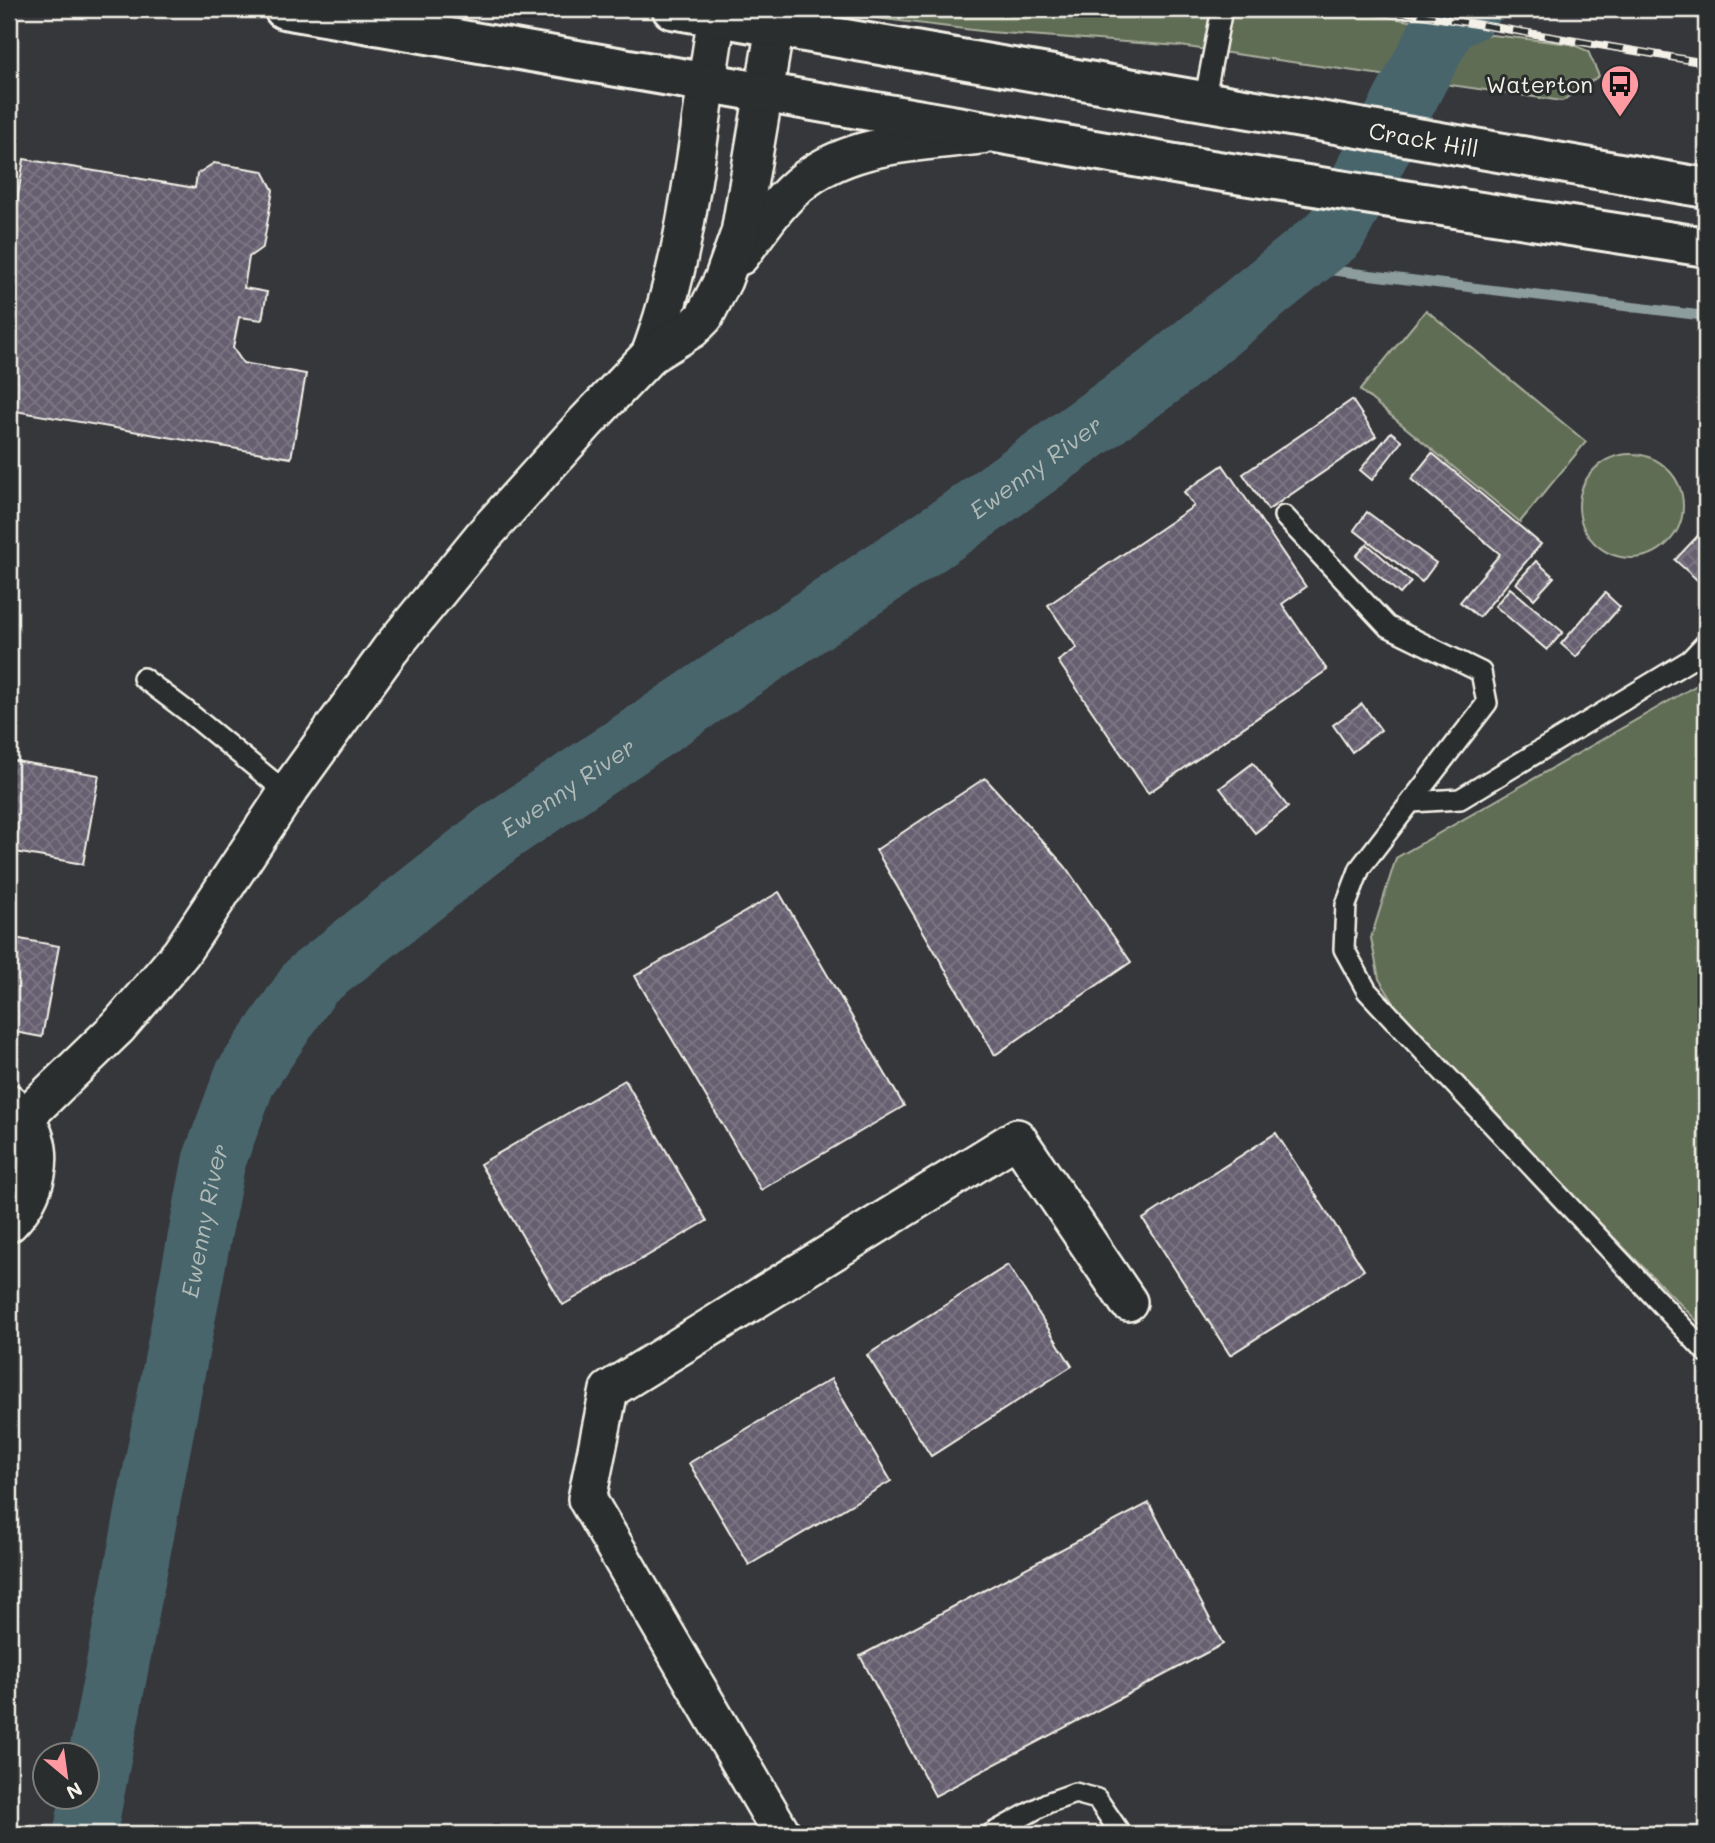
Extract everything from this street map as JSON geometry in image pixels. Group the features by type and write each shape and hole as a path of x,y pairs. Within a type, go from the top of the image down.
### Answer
{"main road":[{"path":"284,9 1192,167 1706,247"},
{"name":"Crack Hill","path":"672,9 1706,188"}],"street":[{"path":"650,355 660,328 681,247 717,17"},
{"path":"9,1223 28,1200 38,1173 36,1144 17,1111 118,1027 181,953 287,793 390,650 543,468 650,355 692,329 704,317 723,280 740,233 775,27"},
{"path":"723,280 769,216 788,195 807,178 831,164 852,154 888,146 999,133"},
{"path":"782,1834 587,1499 609,1390 1017,1138 1128,1302"}],"lane":[{"path":"1211,104 1222,9"},
{"path":"1284,516 1387,625 1481,672 1487,703 1360,868 1346,905 1344,949 1367,990 1706,1352"},
{"path":"1412,802 1460,799 1690,660 1706,643"},
{"path":"143,678 287,793"},
{"path":"991,1834 1047,1802 1075,1793 1097,1799 1121,1834"}],"green space":[{"path":"817,9 1342,9 1483,34 1571,44 1588,51 1599,76 1562,101 1180,46 989,32"},
{"path":"1426,310 1586,442 1520,522 1360,390"},
{"path":"1631,454 1651,458 1668,469 1679,486 1683,506 1679,526 1668,543 1651,554 1631,558 1611,554 1594,543 1583,526 1579,506 1583,486 1594,469 1611,458"},
{"path":"1706,677 1706,1330 1417,1040 1379,979 1371,938 1396,858 1702,682"}],"building":[{"path":"24,159 195,188 197,174 214,163 263,171 273,190 263,247 249,257 244,288 267,292 262,320 239,317 233,348 243,363 306,374 291,458 9,410 9,249"},
{"path":"1352,400 1376,436 1268,510 1243,474"},
{"path":"1391,432 1402,441 1372,480 1360,470"},
{"path":"1432,453 1541,544 1479,617 1460,602 1500,554 1411,479"},
{"path":"1223,465 1306,587 1282,604 1327,670 1148,793 1058,661 1077,648 1048,605 1194,506 1184,492"},
{"path":"1367,512 1436,563 1422,582 1354,530"},
{"path":"1706,527 1706,588 1675,560"},
{"path":"1367,544 1411,582 1400,594 1356,556"},
{"path":"1536,561 1554,577 1534,599 1516,583"},
{"path":"1510,588 1563,632 1547,650 1495,606"},
{"path":"1605,593 1620,607 1576,657 1561,644"},
{"path":"1362,704 1381,730 1352,752 1333,725"},
{"path":"9,760 99,775 83,864 9,851"},
{"path":"1253,763 1288,807 1255,833 1220,788"},
{"path":"985,778 1065,866 1131,962 995,1055 876,850"},
{"path":"779,892 904,1106 761,1190 635,976"},
{"path":"9,937 59,946 42,1037 9,1031"},
{"path":"625,1080 707,1221 563,1305 480,1164"},
{"path":"1276,1133 1364,1270 1230,1355 1143,1219"},
{"path":"1008,1265 1072,1366 931,1456 867,1355"},
{"path":"831,1379 891,1481 749,1565 689,1463"},
{"path":"1149,1503 1223,1644 935,1796 860,1656"}],"waterway":[{"name":"Ewenny River","path":"85,1834 214,1161 245,1078 311,981 497,834 954,525 1157,378 1335,233 1446,22 1470,9"},
{"path":"1296,266 1706,316"}],"railway":[{"path":"1387,9 1706,63"}],"place":[{"name":"Waterton","path":"1620,118"}]}
